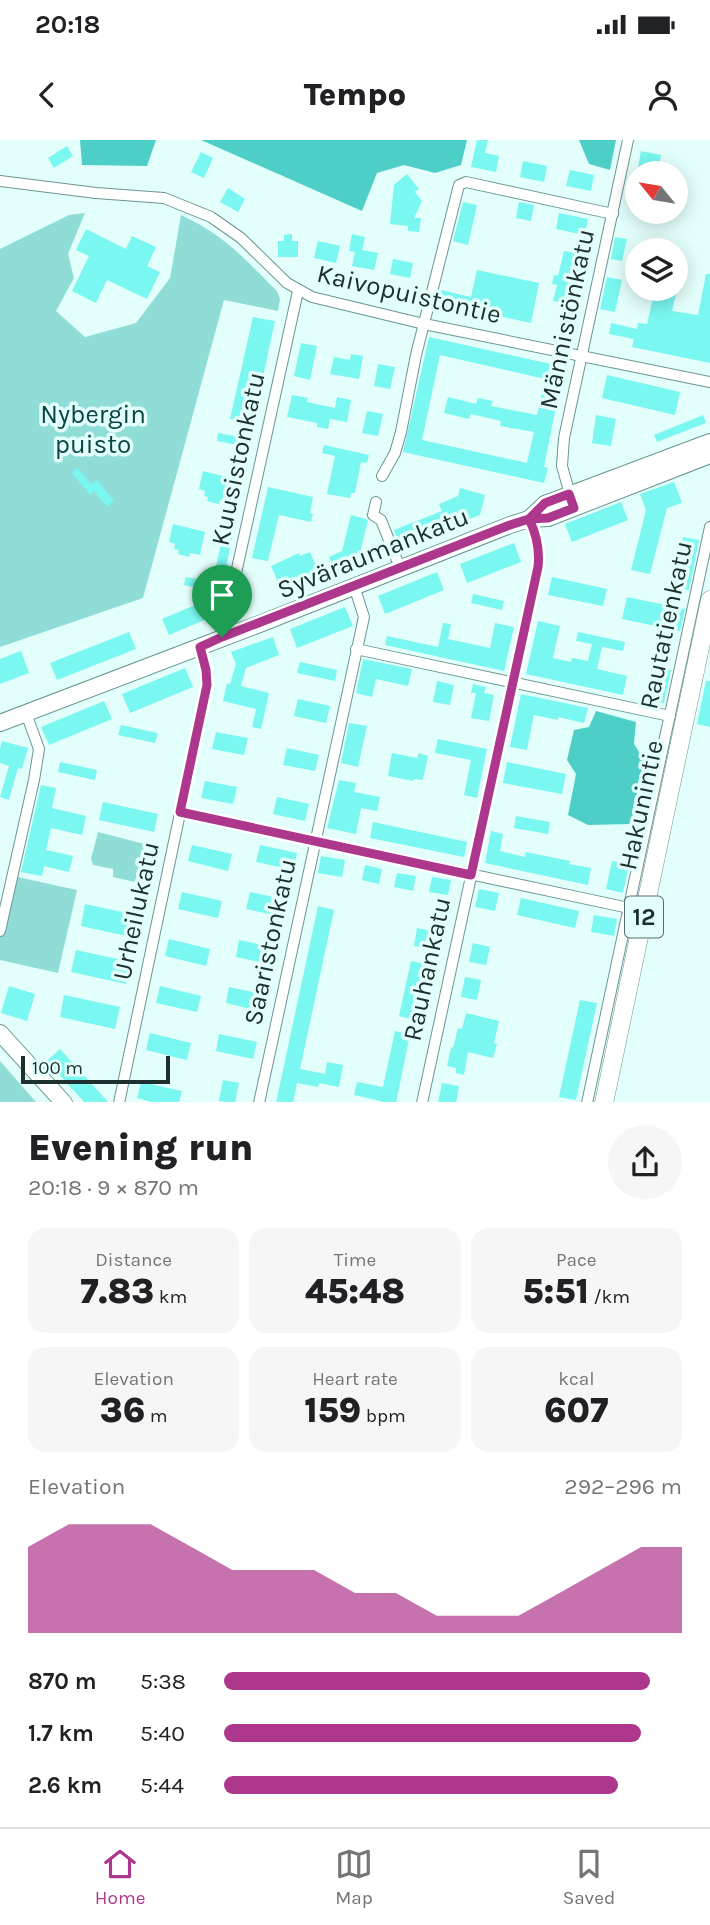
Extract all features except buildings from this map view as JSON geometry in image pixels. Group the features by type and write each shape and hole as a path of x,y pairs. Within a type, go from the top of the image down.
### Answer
{"highway":[{"name":"Hakunintie","path":"604,1102 710,600"}],"main road":[{"name":"Syväraumankatu","path":"0,723 529,519 548,518 572,501 710,442"},
{"name":"Syväraumankatu","path":"572,501 710,455"},
{"path":"0,1033 64,1102"}],"street":[{"name":"Männistönkatu","path":"572,501 562,466 562,453 628,140"},
{"name":"Kaivopuistontie","path":"0,181 175,201 228,228 287,284 298,291 327,301 424,324 710,382"},
{"path":"382,476 395,453 459,184 466,182 613,214"},
{"name":"Kuusistonkatu","path":"222,637 298,291"},
{"path":"376,502 373,514 381,520 400,568"},
{"name":"Rauhankatu","path":"422,1102 538,567 540,550 529,519"},
{"name":"Rautatienkatu","path":"587,1102 710,527"},
{"name":"Saaristonkatu","path":"259,1102 364,617 354,586"},
{"name":"Urheilukatu","path":"119,1102 207,685 200,647"},
{"path":"356,649 670,716"},
{"path":"0,931 39,749 26,713"},
{"path":"180,812 629,908"}],"green space":[{"name":"Nybergin puisto","path":"85,213 68,254 74,278 56,311 85,337 136,323 170,278 181,215 209,230 254,268 277,291 280,299 278,311 224,300 143,598 0,647 0,249 69,215"},
{"path":"98,832 152,846 148,885 113,877 113,869 93,865 91,859"},
{"path":"13,876 77,890 58,973 0,960 0,930"},
{"path":"0,1061 36,1102 0,1102"}],"shaded area":[{"path":"80,140 156,140 147,166 82,165"},
{"path":"201,140 467,140 461,165 435,173 404,165 377,173 362,211"},
{"path":"579,140 616,140 610,170 589,164"},
{"path":"596,711 636,722 634,744 644,760 631,824 588,825 568,815 576,774 567,760 574,730 589,727"}],"route":[{"path":"222,637 200,647 207,685 180,812 471,875 538,567 540,550 529,519 545,503 569,494 574,508 548,518 529,519 510,525 222,637"}]}
